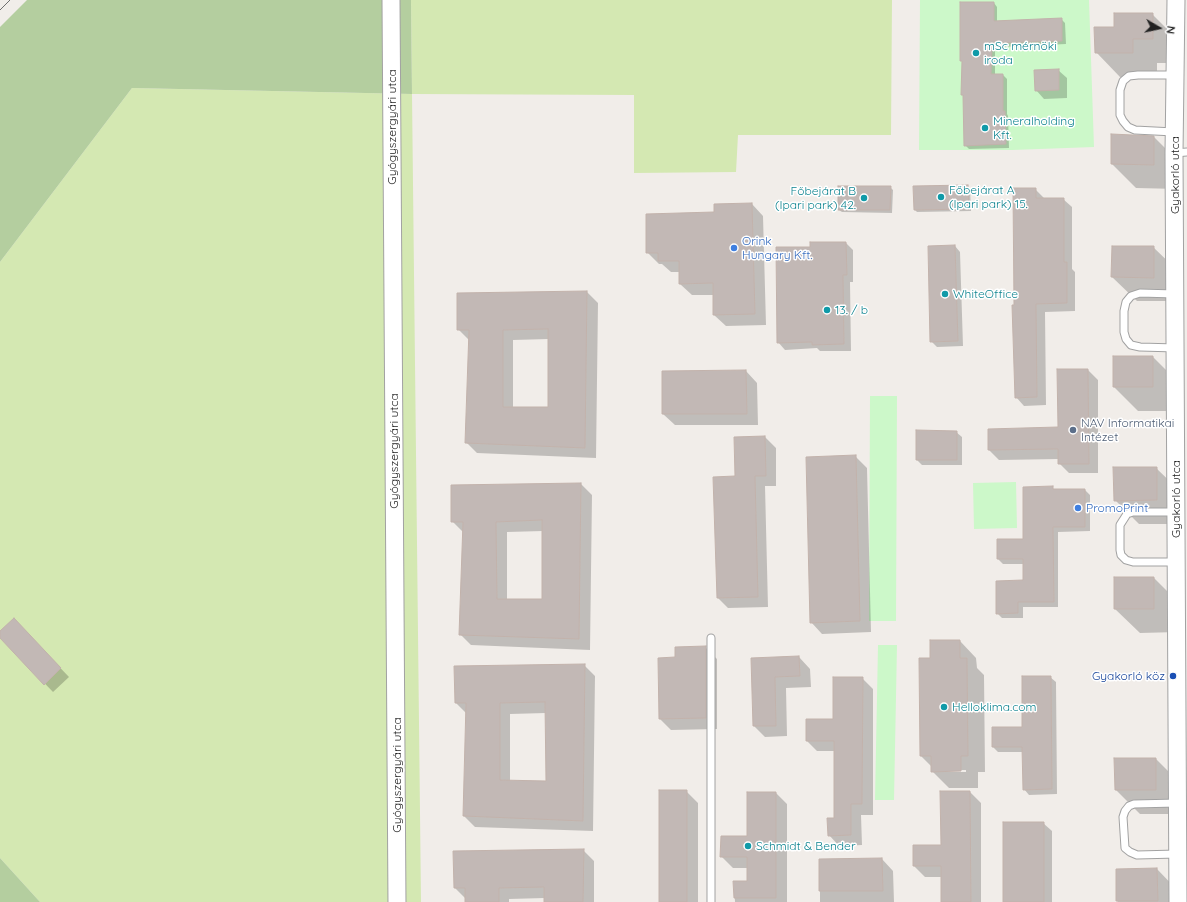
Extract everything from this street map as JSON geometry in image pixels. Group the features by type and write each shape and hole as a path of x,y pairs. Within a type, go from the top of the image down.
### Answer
{"street":[{"name":"Gyógyszergyári utca","path":"391,0 397,902"},
{"name":"Gyakorló utca","path":"1176,0 1178,20 1174,132 1181,153 1176,294 1178,439 1176,562 1182,658 1177,803 1178,902"}],"lane":[{"path":"1174,132 1135,130 1128,127 1120,115 1120,90 1123,81 1129,76 1138,74 1175,75"},
{"path":"1176,294 1140,293 1131,296 1126,302 1124,311 1124,332 1126,339 1131,345 1140,347 1176,348"},
{"path":"1176,512 1133,512 1127,514 1120,525 1121,556 1126,560 1133,562 1176,562"},
{"path":"711,638 711,902"},
{"path":"1177,803 1134,804 1129,806 1123,817 1124,844 1125,848 1130,852 1137,855 1177,854"}],"green space":[{"path":"27,0 411,0 412,94 132,88 0,262 0,27"},
{"path":"411,0 892,0 891,135 738,135 736,172 634,173 634,95 412,94"},
{"path":"920,0 1089,0 1094,147 1012,150 919,150"},
{"path":"132,88 412,94 421,902 40,902 0,858 0,262"},
{"path":"870,396 897,396 896,621 869,621"},
{"path":"1016,482 1017,528 974,529 973,483"},
{"path":"878,645 897,645 894,800 875,800"},
{"path":"0,858 40,902 0,902"}],"building":[{"path":"960,2 994,2 994,21 1062,18 1062,41 998,43 998,46 992,46 991,74 1003,74 1003,111 1005,111 1006,144 964,146 963,95 961,95 962,61 960,61"},
{"path":"1114,13 1153,13 1153,39 1133,39 1133,53 1095,53 1094,27 1114,27"},
{"path":"1059,69 1059,90 1035,91 1034,70"},
{"path":"1111,134 1154,136 1154,165 1111,164"},
{"name":"Főbejárat A (Ipari park) 15.","path":"968,185 969,209 914,210 913,186"},
{"name":"Főbejárat B (Ipari park) 42.","path":"838,186 891,186 890,210 838,210"},
{"path":"1013,188 1036,188 1036,198 1064,198 1064,262 1067,262 1067,303 1036,304 1037,397 1015,398 1012,305 1014,305"},
{"path":"752,203 755,314 713,315 713,283 679,284 679,261 658,261 658,253 646,253 646,214 714,212 714,204"},
{"path":"810,242 846,242 847,275 843,275 844,344 812,345 812,342 777,343 776,247 810,247"},
{"path":"955,245 958,341 930,342 928,246"},
{"path":"1112,246 1154,246 1154,278 1111,277"},
{"path":"587,291 585,448 465,443 469,330 457,330 457,293","holes":["548,329 548,407 503,407 503,330"]},
{"path":"1113,356 1153,356 1153,387 1113,387"},
{"name":"NAV Informatikai Intézet","path":"1057,369 1088,369 1089,464 1058,464 1058,449 988,450 988,429 1058,427"},
{"path":"746,370 747,414 662,414 662,371"},
{"path":"916,430 957,431 957,460 916,460"},
{"path":"765,436 766,476 755,476 758,597 717,598 713,477 735,476 734,437"},
{"path":"856,455 860,621 810,623 806,457"},
{"path":"1113,467 1157,467 1157,500 1114,501"},
{"path":"581,483 579,639 459,635 463,522 451,522 451,485","holes":["542,520 542,599 497,599 496,522"]},
{"path":"1053,486 1053,489 1085,489 1085,527 1053,527 1054,602 1018,602 1018,613 996,614 996,581 1023,580 1023,559 997,559 997,539 1023,539 1023,487"},
{"path":"1114,577 1154,577 1154,609 1114,609"},
{"path":"14,618 61,668 44,685 0,638 0,631"},
{"name":"Helloklima.com","path":"930,640 960,640 960,658 967,658 968,756 961,756 961,771 931,772 931,756 920,756 919,658 930,658"},
{"path":"706,646 706,718 659,719 658,658 675,657 675,647"},
{"path":"799,656 800,676 775,677 776,726 753,726 751,658"},
{"path":"585,664 583,821 463,816 466,703 455,703 454,666","holes":["545,702 546,781 500,780 500,703"]},
{"path":"1022,676 1051,676 1052,789 1023,790 1022,747 992,747 992,727 1022,727"},
{"path":"833,677 863,677 862,804 851,804 851,835 828,836 827,818 834,818 834,741 806,741 806,719 833,719"},
{"path":"1114,758 1156,758 1156,790 1115,790"},
{"path":"659,790 687,790 687,902 659,902"},
{"path":"940,791 970,791 971,902 941,902 941,866 913,866 913,845 941,845"},
{"name":"Schmidt & Bender","path":"747,792 776,792 776,898 734,898 733,881 747,881 747,857 720,857 721,836 747,836"},
{"path":"1003,822 1044,822 1044,902 1003,902"},
{"path":"584,849 583,902 544,902 544,887 499,888 499,902 465,902 465,888 454,888 453,851"},
{"path":"882,858 883,891 819,891 819,859"},
{"path":"1157,868 1158,901 1116,901 1116,869"}],"tram line":[{"path":"0,10 10,0"}],"place":[{"name":"mSc mérnöki iroda","path":"976,53"},
{"name":"Mineralholding Kft.","path":"985,128"},
{"name":"Főbejárat A (Ipari park) 15.","path":"941,197"},
{"name":"Főbejárat B (Ipari park) 42.","path":"864,198"},
{"name":"Orink Hungary Kft.","path":"734,248"},
{"name":"WhiteOffice","path":"945,294"},
{"name":"13. / b","path":"827,310"},
{"name":"NAV Informatikai Intézet","path":"1073,430"},
{"name":"PromoPrint","path":"1078,508"},
{"name":"Gyakorló köz","path":"1173,676"},
{"name":"Helloklima.com","path":"944,707"},
{"name":"Schmidt & Bender","path":"748,846"}]}
